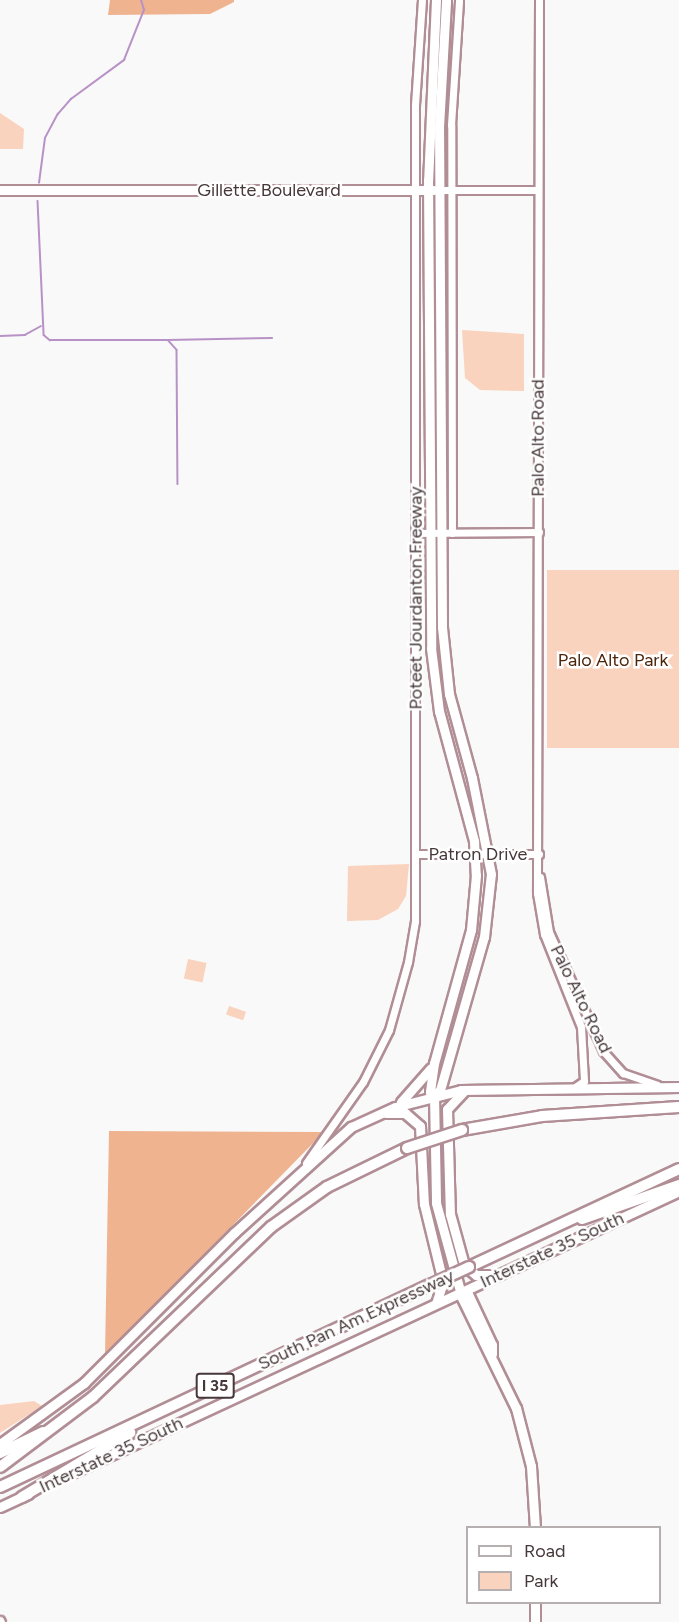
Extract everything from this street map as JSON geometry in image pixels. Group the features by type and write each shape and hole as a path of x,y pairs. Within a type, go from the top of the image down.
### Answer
{"highway":[{"path":"0,1467 84,1406 234,1258 327,1186 407,1148 462,1130 517,1119 679,1107"},
{"name":"South Pan Am Expressway","path":"0,1487 679,1169"},
{"path":"469,1267 569,1224 679,1185"},
{"path":"22,1497 194,1396"},
{"path":"0,1454 40,1434 84,1406"}],"main road":[{"name":"Poteet Jourdanton Freeway","path":"435,0 429,95 428,190 429,533 433,674 476,854 476,902 471,930 434,1063 430,1092 434,1095 436,1203 446,1250 462,1292 470,1306 485,1347 492,1354 522,1428 533,1482 535,1526"},
{"name":"Poteet Jourdanton Freeway","path":"434,1095 440,1090 484,937 490,906 489,854 446,672 440,533 439,85 446,0"},
{"name":"Gillette Boulevard","path":"0,190 440,190"},
{"path":"394,1107 413,1092 434,1063"},
{"path":"444,1071 450,1083 465,1089"},
{"path":"0,1444 84,1383 303,1168 351,1127 394,1107 434,1095 465,1089 679,1086"},
{"path":"465,1089 450,1102 447,1109 450,1214 460,1253 470,1272 499,1274"},
{"path":"380,1113 405,1113 420,1126 424,1204 443,1282 439,1301 470,1306 482,1283"},
{"name":"Interstate 35 South","path":"0,1508 439,1301 679,1191"},
{"path":"535,1604 535,1622"}],"street":[{"name":"Poteet Jourdanton Freeway","path":"303,1168 347,1107 389,1030 412,944 417,854 416,63 422,0"},
{"name":"Poteet Jourdanton Freeway","path":"452,533 451,190 453,66 459,0"},
{"name":"Palo Alto Road","path":"538,0 540,876 552,940 603,1051 623,1073 665,1086"},
{"name":"Gillette Boulevard","path":"440,190 538,190"},
{"path":"416,533 539,532"},
{"name":"Patron Drive","path":"417,854 539,854"},
{"name":"Palo Alto Road","path":"540,876 537,893 544,933 572,996 583,1039 584,1081 575,1087"}],"green space":[{"path":"0,113 24,129 23,149 0,149"},
{"path":"462,330 524,334 524,391 480,390 465,378"},
{"name":"Palo Alto Park","path":"547,570 679,570 679,748 547,748"},
{"path":"409,864 406,896 398,909 378,920 347,921 348,866"},
{"path":"188,959 207,963 202,983 184,979"},
{"path":"229,1006 246,1012 243,1020 226,1015"},
{"path":"34,1401 42,1406 0,1433 0,1405"}],"shaded area":[{"path":"110,0 234,0 234,2 210,14 108,15"},
{"path":"109,1131 324,1132 105,1356"}],"waterway":[{"path":"39,183 45,138 58,114 71,99 124,60 144,10 141,0"},
{"path":"38,201 44,335 50,340 168,340 177,350 178,484"},
{"path":"0,336 25,335 41,326"},
{"path":"168,340 272,338"}]}
